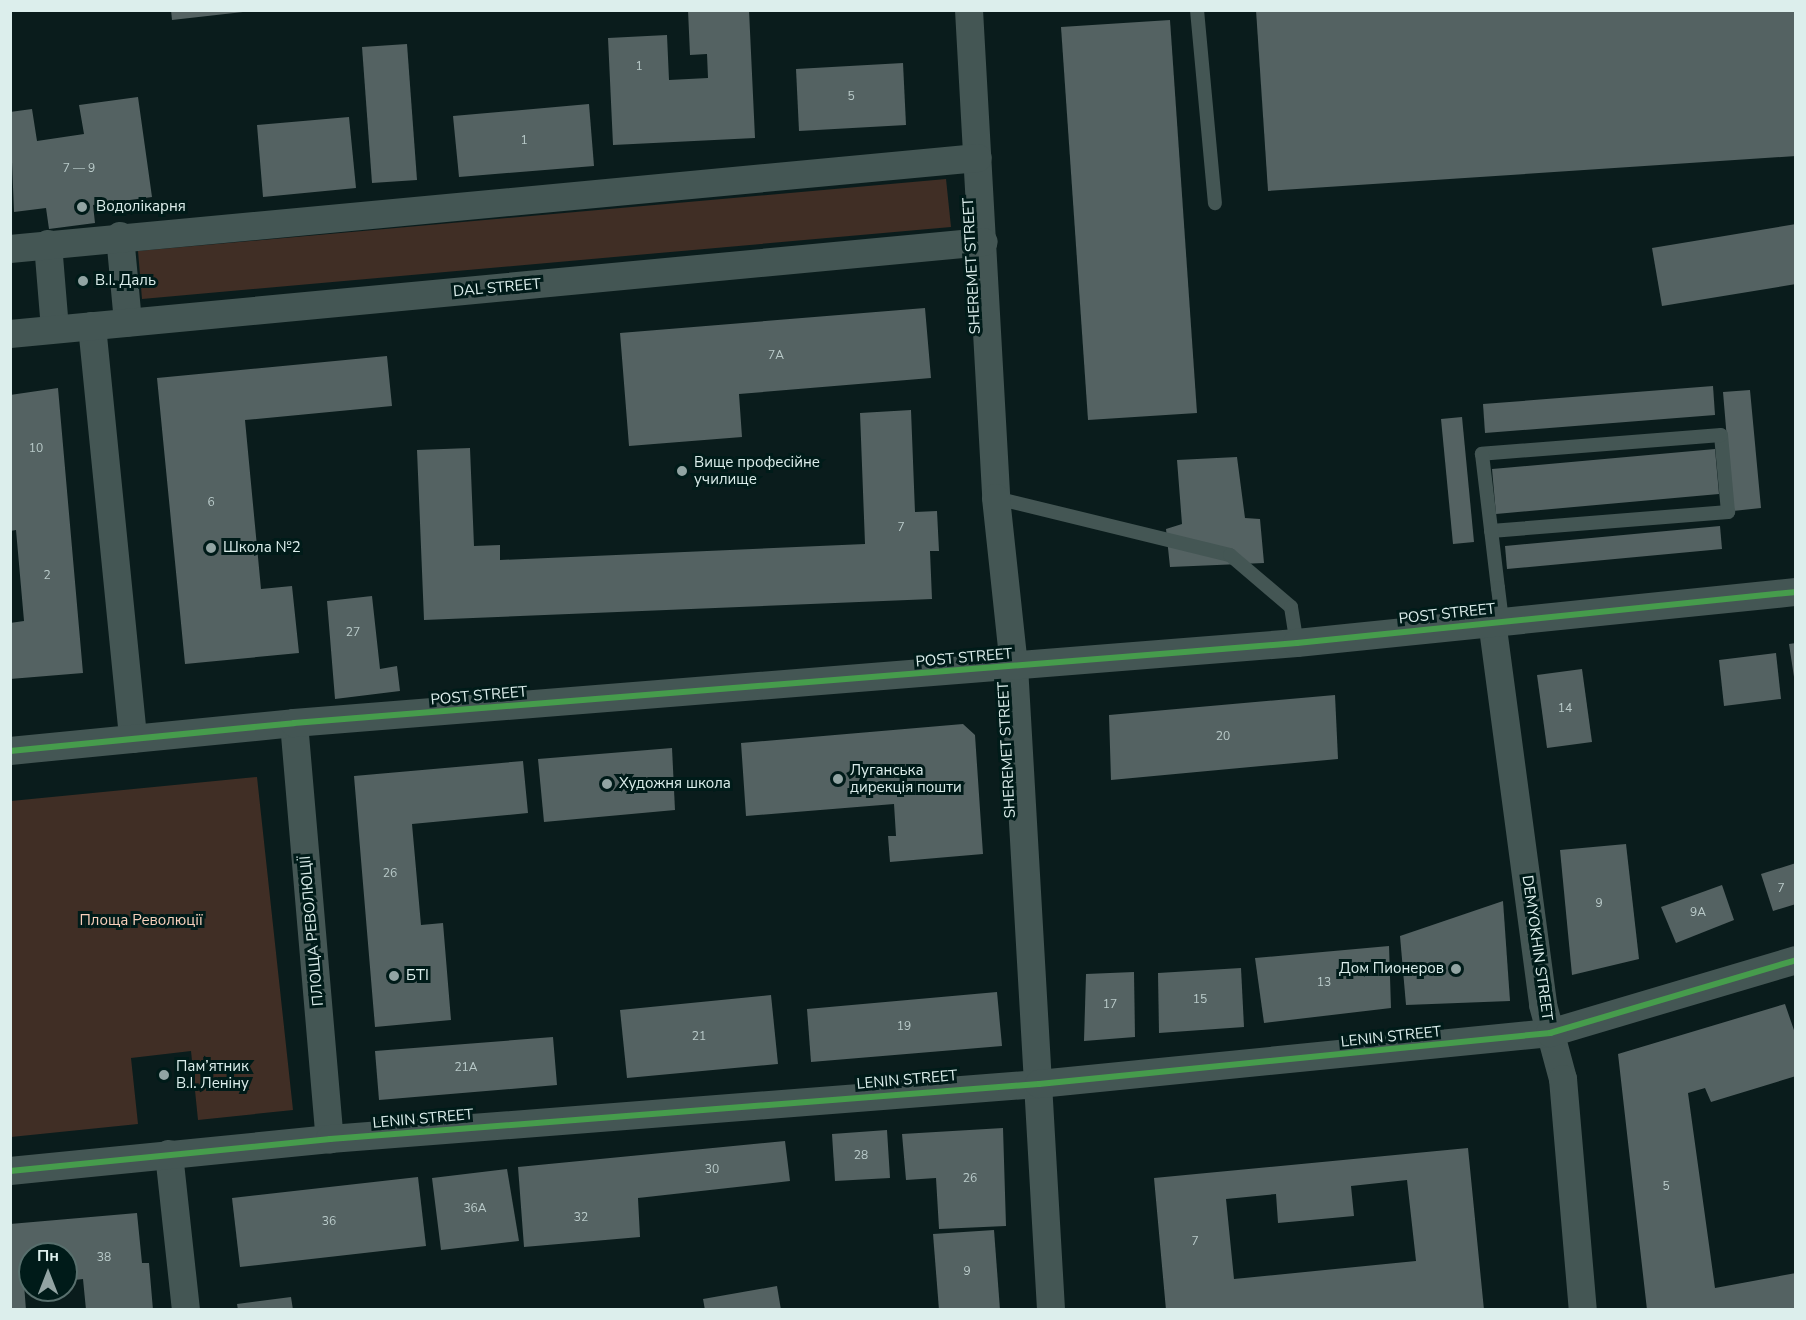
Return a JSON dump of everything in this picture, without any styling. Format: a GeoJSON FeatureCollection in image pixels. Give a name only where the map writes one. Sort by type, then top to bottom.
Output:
{"type":"FeatureCollection","features":[{"type":"Feature","properties":{"kind":"street","name":"SHEREMET STREET"},"geometry":{"type":"LineString","coordinates":[[969,10],[984,242],[996,498],[1014,666],[1051,1310]]}},
{"type":"Feature","properties":{"kind":"street"},"geometry":{"type":"LineString","coordinates":[[10,249],[120,236],[978,158]]}},
{"type":"Feature","properties":{"kind":"street"},"geometry":{"type":"LineString","coordinates":[[120,236],[128,323]]}},
{"type":"Feature","properties":{"kind":"street","name":"DAL STREET"},"geometry":{"type":"LineString","coordinates":[[10,334],[984,242]]}},
{"type":"Feature","properties":{"kind":"street"},"geometry":{"type":"LineString","coordinates":[[48,244],[55,329]]}},
{"type":"Feature","properties":{"kind":"street"},"geometry":{"type":"LineString","coordinates":[[92,326],[133,739]]}},
{"type":"Feature","properties":{"kind":"street","name":"POST STREET"},"geometry":{"type":"LineString","coordinates":[[10,751],[294,723],[1297,643],[1796,592]]}},
{"type":"Feature","properties":{"kind":"street","name":"DEMYOKHIN STREET"},"geometry":{"type":"LineString","coordinates":[[1497,621],[1550,1033],[1563,1079],[1583,1310]]}},
{"type":"Feature","properties":{"kind":"street","name":"ПЛОЩА РЕВОЛЮЦІЇ"},"geometry":{"type":"LineString","coordinates":[[294,723],[330,1139]]}},
{"type":"Feature","properties":{"kind":"street","name":"LENIN STREET"},"geometry":{"type":"LineString","coordinates":[[10,1171],[330,1139],[1039,1084],[1550,1033],[1796,960]]}},
{"type":"Feature","properties":{"kind":"street"},"geometry":{"type":"LineString","coordinates":[[169,1154],[186,1310]]}},
{"type":"Feature","properties":{"kind":"lane"},"geometry":{"type":"LineString","coordinates":[[1197,10],[1215,203]]}},
{"type":"Feature","properties":{"kind":"lane"},"geometry":{"type":"LineString","coordinates":[[1491,531],[1728,512],[1721,435],[1482,454],[1491,531],[1497,621]]}},
{"type":"Feature","properties":{"kind":"lane"},"geometry":{"type":"LineString","coordinates":[[996,498],[1230,555],[1291,607],[1297,643]]}},
{"type":"Feature","properties":{"kind":"green space"},"geometry":{"type":"Polygon","coordinates":[[[946,179],[951,227],[142,299],[138,251],[946,179]]]}},
{"type":"Feature","properties":{"kind":"green space","name":"Площа Революції"},"geometry":{"type":"Polygon","coordinates":[[[257,777],[293,1110],[198,1120],[191,1051],[131,1058],[138,1124],[11,1137],[11,801],[257,777]]]}},
{"type":"Feature","properties":{"kind":"building"},"geometry":{"type":"Polygon","coordinates":[[[171,10],[243,10],[243,12],[172,20],[171,10]]]}},
{"type":"Feature","properties":{"kind":"building"},"geometry":{"type":"Polygon","coordinates":[[[688,10],[749,10],[755,138],[613,145],[608,38],[667,35],[669,80],[708,78],[707,54],[690,55],[688,10]]]}},
{"type":"Feature","properties":{"kind":"building"},"geometry":{"type":"Polygon","coordinates":[[[1256,10],[1796,10],[1796,156],[1268,191],[1256,10]]]}},
{"type":"Feature","properties":{"kind":"building"},"geometry":{"type":"Polygon","coordinates":[[[1170,20],[1197,413],[1088,420],[1061,27],[1170,20]]]}},
{"type":"Feature","properties":{"kind":"building"},"geometry":{"type":"Polygon","coordinates":[[[407,44],[417,180],[372,183],[362,47],[407,44]]]}},
{"type":"Feature","properties":{"kind":"building"},"geometry":{"type":"Polygon","coordinates":[[[903,63],[906,125],[799,131],[796,69],[903,63]]]}},
{"type":"Feature","properties":{"kind":"building"},"geometry":{"type":"Polygon","coordinates":[[[138,97],[152,197],[93,205],[95,223],[49,229],[46,208],[14,212],[10,112],[32,109],[37,141],[84,134],[79,105],[138,97]]]}},
{"type":"Feature","properties":{"kind":"building"},"geometry":{"type":"Polygon","coordinates":[[[589,104],[594,166],[459,177],[453,116],[589,104]]]}},
{"type":"Feature","properties":{"kind":"building"},"geometry":{"type":"Polygon","coordinates":[[[349,117],[356,188],[263,197],[257,125],[349,117]]]}},
{"type":"Feature","properties":{"kind":"building"},"geometry":{"type":"Polygon","coordinates":[[[1796,224],[1796,284],[1662,306],[1652,248],[1796,224]]]}},
{"type":"Feature","properties":{"kind":"building"},"geometry":{"type":"Polygon","coordinates":[[[925,308],[931,378],[739,394],[742,437],[629,446],[620,333],[925,308]]]}},
{"type":"Feature","properties":{"kind":"building"},"geometry":{"type":"Polygon","coordinates":[[[387,356],[392,406],[245,420],[261,589],[292,586],[299,653],[185,664],[157,378],[387,356]]]}},
{"type":"Feature","properties":{"kind":"building"},"geometry":{"type":"Polygon","coordinates":[[[1713,386],[1715,415],[1485,433],[1483,404],[1713,386]]]}},
{"type":"Feature","properties":{"kind":"building"},"geometry":{"type":"Polygon","coordinates":[[[58,388],[83,673],[10,679],[10,623],[24,621],[16,530],[10,531],[10,395],[58,388]]]}},
{"type":"Feature","properties":{"kind":"building"},"geometry":{"type":"Polygon","coordinates":[[[1750,390],[1761,508],[1733,511],[1723,392],[1750,390]]]}},
{"type":"Feature","properties":{"kind":"building"},"geometry":{"type":"Polygon","coordinates":[[[911,410],[915,512],[937,511],[939,551],[930,551],[932,599],[424,620],[417,450],[470,448],[474,546],[500,545],[500,560],[865,544],[860,413],[911,410]]]}},
{"type":"Feature","properties":{"kind":"building"},"geometry":{"type":"Polygon","coordinates":[[[1462,417],[1474,542],[1453,544],[1441,419],[1462,417]]]}},
{"type":"Feature","properties":{"kind":"building"},"geometry":{"type":"Polygon","coordinates":[[[1715,449],[1719,494],[1496,514],[1492,469],[1715,449]]]}},
{"type":"Feature","properties":{"kind":"building"},"geometry":{"type":"Polygon","coordinates":[[[1237,457],[1245,518],[1260,519],[1264,563],[1170,567],[1166,529],[1182,524],[1177,460],[1237,457]]]}},
{"type":"Feature","properties":{"kind":"building"},"geometry":{"type":"Polygon","coordinates":[[[1720,526],[1722,549],[1507,569],[1505,546],[1720,526]]]}},
{"type":"Feature","properties":{"kind":"building"},"geometry":{"type":"Polygon","coordinates":[[[372,596],[380,669],[397,666],[400,691],[335,699],[327,601],[372,596]]]}},
{"type":"Feature","properties":{"kind":"building"},"geometry":{"type":"Polygon","coordinates":[[[1796,643],[1796,677],[1794,677],[1789,644],[1796,643]]]}},
{"type":"Feature","properties":{"kind":"building"},"geometry":{"type":"Polygon","coordinates":[[[1776,653],[1781,699],[1724,706],[1719,660],[1776,653]]]}},
{"type":"Feature","properties":{"kind":"building"},"geometry":{"type":"Polygon","coordinates":[[[1582,669],[1592,742],[1547,748],[1537,675],[1582,669]]]}},
{"type":"Feature","properties":{"kind":"building"},"geometry":{"type":"Polygon","coordinates":[[[1335,695],[1338,759],[1111,780],[1109,715],[1335,695]]]}},
{"type":"Feature","properties":{"kind":"building"},"geometry":{"type":"Polygon","coordinates":[[[963,724],[975,735],[983,854],[890,862],[888,836],[896,836],[894,804],[746,816],[741,743],[963,724]]]}},
{"type":"Feature","properties":{"kind":"building","name":"Художня школа"},"geometry":{"type":"Polygon","coordinates":[[[672,748],[675,810],[544,822],[538,759],[672,748]]]}},
{"type":"Feature","properties":{"kind":"building"},"geometry":{"type":"Polygon","coordinates":[[[523,761],[528,813],[412,824],[421,925],[443,923],[451,1020],[375,1027],[354,776],[523,761]]]}},
{"type":"Feature","properties":{"kind":"building"},"geometry":{"type":"Polygon","coordinates":[[[1626,844],[1639,959],[1572,975],[1560,850],[1626,844]]]}},
{"type":"Feature","properties":{"kind":"building"},"geometry":{"type":"Polygon","coordinates":[[[1796,863],[1796,904],[1773,911],[1761,874],[1796,863]]]}},
{"type":"Feature","properties":{"kind":"building"},"geometry":{"type":"Polygon","coordinates":[[[1722,885],[1734,920],[1676,943],[1661,907],[1722,885]]]}},
{"type":"Feature","properties":{"kind":"building","name":"Дом Пионеров"},"geometry":{"type":"Polygon","coordinates":[[[1503,901],[1510,1001],[1406,1005],[1400,936],[1503,901]]]}},
{"type":"Feature","properties":{"kind":"building"},"geometry":{"type":"Polygon","coordinates":[[[1389,946],[1391,1008],[1264,1023],[1255,958],[1389,946]]]}},
{"type":"Feature","properties":{"kind":"building"},"geometry":{"type":"Polygon","coordinates":[[[1241,968],[1244,1027],[1159,1033],[1158,973],[1241,968]]]}},
{"type":"Feature","properties":{"kind":"building"},"geometry":{"type":"Polygon","coordinates":[[[1134,972],[1135,1037],[1084,1041],[1086,974],[1134,972]]]}},
{"type":"Feature","properties":{"kind":"building"},"geometry":{"type":"Polygon","coordinates":[[[997,992],[1002,1046],[811,1062],[807,1009],[997,992]]]}},
{"type":"Feature","properties":{"kind":"building"},"geometry":{"type":"Polygon","coordinates":[[[771,995],[778,1064],[627,1078],[620,1010],[771,995]]]}},
{"type":"Feature","properties":{"kind":"building"},"geometry":{"type":"Polygon","coordinates":[[[1785,1004],[1796,1036],[1796,1076],[1711,1102],[1705,1088],[1688,1093],[1715,1288],[1796,1273],[1796,1310],[1647,1310],[1618,1054],[1785,1004]]]}},
{"type":"Feature","properties":{"kind":"building"},"geometry":{"type":"Polygon","coordinates":[[[553,1037],[557,1085],[379,1100],[375,1051],[553,1037]]]}},
{"type":"Feature","properties":{"kind":"building"},"geometry":{"type":"Polygon","coordinates":[[[1003,1128],[1006,1226],[939,1229],[936,1178],[906,1180],[902,1134],[1003,1128]]]}},
{"type":"Feature","properties":{"kind":"building"},"geometry":{"type":"Polygon","coordinates":[[[887,1130],[890,1178],[835,1181],[832,1134],[887,1130]]]}},
{"type":"Feature","properties":{"kind":"building"},"geometry":{"type":"Polygon","coordinates":[[[785,1141],[790,1181],[638,1198],[640,1237],[524,1247],[518,1167],[785,1141]]]}},
{"type":"Feature","properties":{"kind":"building"},"geometry":{"type":"Polygon","coordinates":[[[1468,1148],[1484,1310],[1166,1310],[1154,1178],[1468,1148]],[[1407,1180],[1351,1186],[1354,1216],[1278,1223],[1276,1194],[1226,1199],[1234,1279],[1416,1261],[1407,1180]]]}},
{"type":"Feature","properties":{"kind":"building"},"geometry":{"type":"Polygon","coordinates":[[[507,1169],[519,1241],[441,1250],[432,1178],[507,1169]]]}},
{"type":"Feature","properties":{"kind":"building"},"geometry":{"type":"Polygon","coordinates":[[[418,1177],[426,1246],[240,1267],[232,1198],[418,1177]]]}},
{"type":"Feature","properties":{"kind":"building"},"geometry":{"type":"Polygon","coordinates":[[[137,1213],[142,1263],[149,1263],[153,1310],[86,1310],[83,1279],[78,1280],[78,1242],[18,1242],[18,1302],[25,1302],[26,1310],[10,1310],[10,1224],[137,1213]]]}},
{"type":"Feature","properties":{"kind":"building"},"geometry":{"type":"Polygon","coordinates":[[[994,1230],[1000,1310],[939,1310],[933,1234],[994,1230]]]}},
{"type":"Feature","properties":{"kind":"building"},"geometry":{"type":"Polygon","coordinates":[[[777,1286],[781,1310],[705,1310],[703,1299],[777,1286]]]}},
{"type":"Feature","properties":{"kind":"building"},"geometry":{"type":"Polygon","coordinates":[[[291,1297],[293,1310],[238,1310],[237,1304],[291,1297]]]}},
{"type":"Feature","properties":{"kind":"cycle path"},"geometry":{"type":"LineString","coordinates":[[10,751],[294,723],[1297,643],[1796,592]]}},
{"type":"Feature","properties":{"kind":"cycle path"},"geometry":{"type":"LineString","coordinates":[[10,1171],[330,1139],[1039,1084],[1550,1033],[1796,960]]}},
{"type":"Feature","properties":{"kind":"place","name":"Водолікарня"},"geometry":{"type":"Point","coordinates":[82,207]}},
{"type":"Feature","properties":{"kind":"place","name":"В.І. Даль"},"geometry":{"type":"Point","coordinates":[83,281]}},
{"type":"Feature","properties":{"kind":"place","name":"Вище професійне училище"},"geometry":{"type":"Point","coordinates":[682,471]}},
{"type":"Feature","properties":{"kind":"place","name":"Школа №2"},"geometry":{"type":"Point","coordinates":[211,548]}},
{"type":"Feature","properties":{"kind":"place","name":"Луганська дирекція пошти"},"geometry":{"type":"Point","coordinates":[838,779]}},
{"type":"Feature","properties":{"kind":"place","name":"Художня школа"},"geometry":{"type":"Point","coordinates":[607,784]}},
{"type":"Feature","properties":{"kind":"place","name":"Дом Пионеров"},"geometry":{"type":"Point","coordinates":[1456,969]}},
{"type":"Feature","properties":{"kind":"place","name":"БТІ"},"geometry":{"type":"Point","coordinates":[394,976]}},
{"type":"Feature","properties":{"kind":"place","name":"Пам’ятник В.І. Леніну"},"geometry":{"type":"Point","coordinates":[164,1075]}}]}
